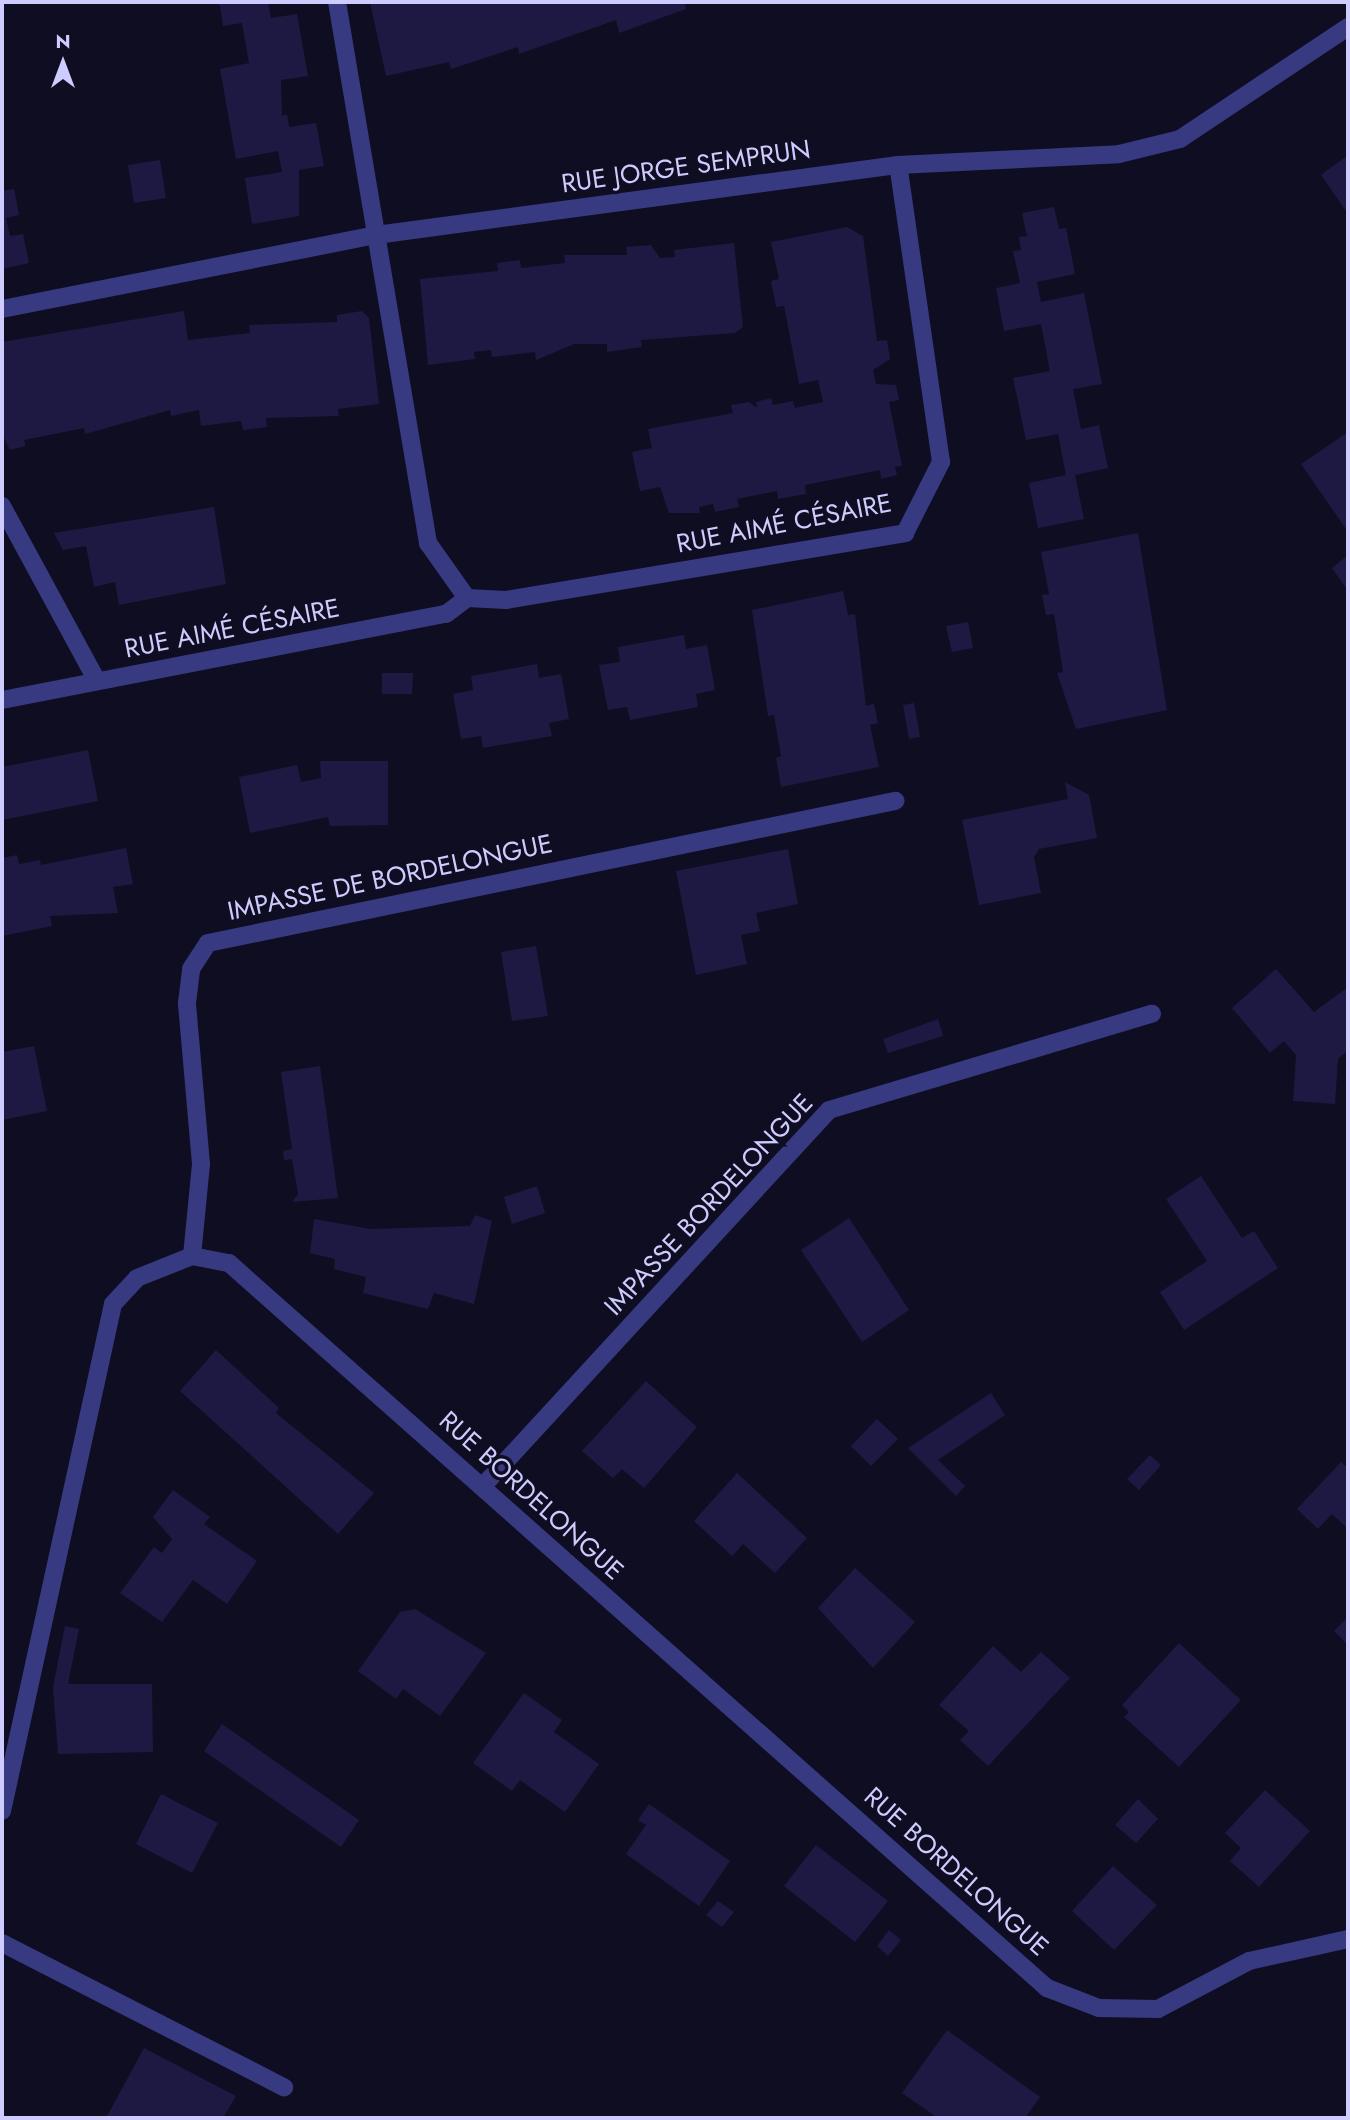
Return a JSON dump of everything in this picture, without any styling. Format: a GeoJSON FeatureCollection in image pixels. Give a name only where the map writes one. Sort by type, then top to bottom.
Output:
{"type":"FeatureCollection","features":[{"type":"Feature","properties":{"kind":"street"},"geometry":{"type":"LineString","coordinates":[[337,2],[428,543],[467,598]]}},
{"type":"Feature","properties":{"kind":"street","name":"RUE JORGE SEMPRUN"},"geometry":{"type":"LineString","coordinates":[[2,309],[376,235],[898,165],[1043,161],[1180,139],[1348,27]]}},
{"type":"Feature","properties":{"kind":"street","name":"RUE AIMÉ CÉSAIRE"},"geometry":{"type":"LineString","coordinates":[[2,700],[446,614],[467,598],[506,600],[905,533],[941,462],[898,165]]}},
{"type":"Feature","properties":{"kind":"street"},"geometry":{"type":"LineString","coordinates":[[2,506],[97,681]]}},
{"type":"Feature","properties":{"kind":"street","name":"IMPASSE DE BORDELONGUE"},"geometry":{"type":"LineString","coordinates":[[192,1256],[201,1164],[187,1003],[191,969],[208,943],[895,801]]}},
{"type":"Feature","properties":{"kind":"street","name":"IMPASSE BORDELONGUE"},"geometry":{"type":"LineString","coordinates":[[482,1487],[829,1110],[1152,1014]]}},
{"type":"Feature","properties":{"kind":"street"},"geometry":{"type":"LineString","coordinates":[[2,1811],[114,1304],[137,1278],[192,1256]]}},
{"type":"Feature","properties":{"kind":"street","name":"RUE BORDELONGUE"},"geometry":{"type":"LineString","coordinates":[[192,1256],[229,1263],[1047,1988],[1099,2008],[1158,2009],[1249,1961],[1348,1939]]}},
{"type":"Feature","properties":{"kind":"street"},"geometry":{"type":"LineString","coordinates":[[2,1942],[284,2087]]}},
{"type":"Feature","properties":{"kind":"building"},"geometry":{"type":"Polygon","coordinates":[[[209,2],[268,2],[271,18],[297,14],[308,76],[281,80],[282,116],[287,114],[289,127],[316,123],[324,166],[299,170],[299,216],[252,224],[245,178],[282,172],[278,151],[236,159],[220,69],[249,63],[242,23],[223,26],[220,5],[209,2]]]}},
{"type":"Feature","properties":{"kind":"building"},"geometry":{"type":"Polygon","coordinates":[[[370,2],[685,2],[686,9],[619,33],[616,20],[519,54],[518,47],[451,69],[449,62],[386,76],[370,2]]]}},
{"type":"Feature","properties":{"kind":"building"},"geometry":{"type":"Polygon","coordinates":[[[1348,155],[1348,214],[1321,175],[1348,155]]]}},
{"type":"Feature","properties":{"kind":"building"},"geometry":{"type":"Polygon","coordinates":[[[160,160],[166,198],[134,203],[128,165],[160,160]]]}},
{"type":"Feature","properties":{"kind":"building"},"geometry":{"type":"Polygon","coordinates":[[[14,189],[19,215],[6,218],[10,236],[23,234],[29,263],[2,269],[2,191],[14,189]]]}},
{"type":"Feature","properties":{"kind":"building"},"geometry":{"type":"Polygon","coordinates":[[[1054,207],[1059,229],[1066,228],[1075,274],[1037,282],[1041,302],[1084,293],[1102,384],[1073,389],[1081,429],[1099,425],[1108,468],[1075,475],[1084,519],[1038,528],[1029,483],[1066,475],[1058,434],[1026,440],[1013,378],[1050,371],[1041,324],[1004,331],[996,288],[1020,283],[1013,251],[1021,250],[1019,237],[1027,236],[1022,213],[1054,207]]]}},
{"type":"Feature","properties":{"kind":"building"},"geometry":{"type":"Polygon","coordinates":[[[847,227],[863,236],[877,341],[887,340],[890,359],[873,370],[876,384],[896,385],[899,400],[889,402],[902,466],[895,467],[897,475],[881,479],[880,470],[805,485],[806,494],[778,499],[777,491],[737,499],[739,507],[715,512],[713,504],[699,507],[700,513],[669,513],[660,487],[640,491],[632,452],[652,448],[648,429],[733,413],[731,405],[749,402],[757,408],[756,402],[771,398],[773,405],[793,401],[795,408],[823,402],[818,380],[799,384],[784,306],[776,307],[771,281],[779,279],[771,242],[847,227]]]}},
{"type":"Feature","properties":{"kind":"building"},"geometry":{"type":"Polygon","coordinates":[[[734,243],[743,327],[735,333],[641,340],[642,347],[607,352],[607,344],[574,344],[536,360],[535,352],[492,357],[491,350],[474,352],[475,359],[428,365],[420,279],[498,271],[497,263],[520,260],[521,268],[565,263],[564,255],[627,255],[626,247],[651,245],[660,258],[675,257],[674,250],[734,243]]]}},
{"type":"Feature","properties":{"kind":"building"},"geometry":{"type":"Polygon","coordinates":[[[184,311],[188,340],[250,333],[249,325],[337,322],[337,315],[362,311],[369,318],[379,404],[338,409],[339,416],[266,418],[267,427],[243,430],[241,421],[201,426],[199,410],[171,416],[170,410],[85,434],[84,428],[24,440],[26,446],[10,450],[2,434],[2,342],[184,311]]]}},
{"type":"Feature","properties":{"kind":"building"},"geometry":{"type":"Polygon","coordinates":[[[1348,432],[1348,532],[1301,464],[1348,432]]]}},
{"type":"Feature","properties":{"kind":"building"},"geometry":{"type":"Polygon","coordinates":[[[214,507],[226,584],[119,605],[115,582],[94,587],[86,546],[63,550],[54,533],[214,507]]]}},
{"type":"Feature","properties":{"kind":"building"},"geometry":{"type":"Polygon","coordinates":[[[1138,533],[1167,710],[1076,729],[1057,673],[1063,672],[1054,614],[1046,615],[1042,595],[1049,594],[1041,552],[1138,533]]]}},
{"type":"Feature","properties":{"kind":"building"},"geometry":{"type":"Polygon","coordinates":[[[1348,555],[1348,591],[1332,568],[1348,555]]]}},
{"type":"Feature","properties":{"kind":"building"},"geometry":{"type":"Polygon","coordinates":[[[843,591],[848,615],[855,614],[866,706],[874,704],[878,723],[870,725],[879,767],[781,787],[776,758],[781,756],[774,715],[768,716],[752,610],[843,591]]]}},
{"type":"Feature","properties":{"kind":"building"},"geometry":{"type":"Polygon","coordinates":[[[968,622],[973,648],[952,652],[946,626],[968,622]]]}},
{"type":"Feature","properties":{"kind":"building"},"geometry":{"type":"Polygon","coordinates":[[[684,635],[686,649],[707,645],[715,690],[696,694],[698,707],[630,720],[627,707],[608,710],[599,665],[620,662],[618,647],[684,635]]]}},
{"type":"Feature","properties":{"kind":"building"},"geometry":{"type":"Polygon","coordinates":[[[537,664],[539,678],[561,674],[569,719],[549,723],[552,736],[483,748],[481,736],[461,739],[453,694],[473,690],[471,676],[537,664]]]}},
{"type":"Feature","properties":{"kind":"building"},"geometry":{"type":"Polygon","coordinates":[[[382,673],[413,673],[412,694],[382,694],[382,673]]]}},
{"type":"Feature","properties":{"kind":"building"},"geometry":{"type":"Polygon","coordinates":[[[914,703],[920,737],[909,739],[903,705],[914,703]]]}},
{"type":"Feature","properties":{"kind":"building"},"geometry":{"type":"Polygon","coordinates":[[[88,750],[98,801],[2,820],[2,767],[88,750]]]}},
{"type":"Feature","properties":{"kind":"building"},"geometry":{"type":"Polygon","coordinates":[[[320,761],[388,761],[388,825],[330,826],[328,817],[250,833],[239,777],[297,765],[301,782],[321,778],[320,761]]]}},
{"type":"Feature","properties":{"kind":"building"},"geometry":{"type":"Polygon","coordinates":[[[1065,782],[1089,795],[1097,838],[1039,849],[1034,857],[1041,893],[979,905],[962,820],[1068,799],[1065,782]]]}},
{"type":"Feature","properties":{"kind":"building"},"geometry":{"type":"Polygon","coordinates":[[[126,848],[133,884],[113,887],[118,913],[50,916],[52,926],[2,936],[2,858],[17,855],[19,864],[40,860],[41,865],[126,848]]]}},
{"type":"Feature","properties":{"kind":"building"},"geometry":{"type":"Polygon","coordinates":[[[788,849],[798,904],[756,913],[760,931],[741,935],[747,964],[696,975],[676,871],[788,849]]]}},
{"type":"Feature","properties":{"kind":"building"},"geometry":{"type":"Polygon","coordinates":[[[536,946],[548,1016],[512,1021],[501,952],[536,946]]]}},
{"type":"Feature","properties":{"kind":"building"},"geometry":{"type":"Polygon","coordinates":[[[1276,969],[1314,1012],[1348,987],[1348,1050],[1338,1059],[1335,1104],[1293,1101],[1296,1055],[1284,1041],[1270,1053],[1232,1008],[1276,969]]]}},
{"type":"Feature","properties":{"kind":"building"},"geometry":{"type":"Polygon","coordinates":[[[938,1019],[943,1036],[888,1053],[883,1039],[938,1019]]]}},
{"type":"Feature","properties":{"kind":"building"},"geometry":{"type":"Polygon","coordinates":[[[34,1046],[47,1111],[2,1120],[2,1052],[34,1046]]]}},
{"type":"Feature","properties":{"kind":"building"},"geometry":{"type":"Polygon","coordinates":[[[320,1066],[338,1198],[292,1202],[298,1194],[292,1159],[284,1160],[283,1151],[292,1149],[281,1072],[320,1066]]]}},
{"type":"Feature","properties":{"kind":"building"},"geometry":{"type":"Polygon","coordinates":[[[1201,1176],[1242,1238],[1254,1231],[1278,1268],[1184,1330],[1160,1292],[1207,1261],[1166,1199],[1201,1176]]]}},
{"type":"Feature","properties":{"kind":"building"},"geometry":{"type":"Polygon","coordinates":[[[537,1186],[545,1213],[512,1224],[504,1197],[537,1186]]]}},
{"type":"Feature","properties":{"kind":"building"},"geometry":{"type":"Polygon","coordinates":[[[475,1215],[492,1221],[474,1304],[434,1293],[428,1309],[363,1293],[366,1277],[334,1269],[335,1259],[310,1253],[314,1219],[371,1229],[470,1226],[475,1215]]]}},
{"type":"Feature","properties":{"kind":"building"},"geometry":{"type":"Polygon","coordinates":[[[849,1218],[909,1310],[862,1342],[801,1250],[849,1218]]]}},
{"type":"Feature","properties":{"kind":"building"},"geometry":{"type":"Polygon","coordinates":[[[216,1350],[279,1408],[276,1413],[374,1493],[338,1534],[180,1391],[216,1350]]]}},
{"type":"Feature","properties":{"kind":"building"},"geometry":{"type":"Polygon","coordinates":[[[646,1381],[697,1427],[644,1488],[622,1469],[613,1478],[582,1451],[646,1381]]]}},
{"type":"Feature","properties":{"kind":"building"},"geometry":{"type":"Polygon","coordinates":[[[991,1393],[1005,1415],[938,1460],[965,1486],[956,1496],[908,1448],[991,1393]]]}},
{"type":"Feature","properties":{"kind":"building"},"geometry":{"type":"Polygon","coordinates":[[[877,1419],[898,1439],[871,1466],[851,1446],[877,1419]]]}},
{"type":"Feature","properties":{"kind":"building"},"geometry":{"type":"Polygon","coordinates":[[[1150,1455],[1161,1465],[1139,1490],[1127,1479],[1150,1455]]]}},
{"type":"Feature","properties":{"kind":"building"},"geometry":{"type":"Polygon","coordinates":[[[1341,1462],[1348,1468],[1348,1529],[1332,1514],[1318,1529],[1297,1509],[1341,1462]]]}},
{"type":"Feature","properties":{"kind":"building"},"geometry":{"type":"Polygon","coordinates":[[[737,1473],[807,1538],[775,1573],[743,1544],[732,1556],[694,1521],[737,1473]]]}},
{"type":"Feature","properties":{"kind":"building"},"geometry":{"type":"Polygon","coordinates":[[[173,1490],[210,1517],[204,1524],[257,1561],[227,1604],[193,1580],[162,1622],[120,1593],[154,1547],[162,1553],[172,1539],[153,1517],[173,1490]]]}},
{"type":"Feature","properties":{"kind":"building"},"geometry":{"type":"Polygon","coordinates":[[[855,1568],[915,1622],[873,1668],[818,1608],[855,1568]]]}},
{"type":"Feature","properties":{"kind":"building"},"geometry":{"type":"Polygon","coordinates":[[[415,1609],[486,1653],[440,1716],[403,1689],[396,1699],[358,1671],[400,1612],[415,1609]]]}},
{"type":"Feature","properties":{"kind":"building"},"geometry":{"type":"Polygon","coordinates":[[[1348,1617],[1348,1645],[1334,1631],[1348,1617]]]}},
{"type":"Feature","properties":{"kind":"building"},"geometry":{"type":"Polygon","coordinates":[[[65,1626],[79,1629],[68,1684],[152,1684],[153,1752],[58,1754],[53,1687],[65,1626]]]}},
{"type":"Feature","properties":{"kind":"building"},"geometry":{"type":"Polygon","coordinates":[[[1179,1643],[1241,1700],[1179,1767],[1124,1717],[1129,1712],[1122,1705],[1179,1643]]]}},
{"type":"Feature","properties":{"kind":"building"},"geometry":{"type":"Polygon","coordinates":[[[993,1646],[1021,1672],[1041,1652],[1070,1678],[988,1766],[960,1740],[969,1731],[939,1705],[993,1646]]]}},
{"type":"Feature","properties":{"kind":"building"},"geometry":{"type":"Polygon","coordinates":[[[524,1693],[562,1720],[554,1732],[599,1764],[565,1812],[520,1780],[512,1791],[473,1763],[524,1693]]]}},
{"type":"Feature","properties":{"kind":"building"},"geometry":{"type":"Polygon","coordinates":[[[222,1724],[359,1820],[341,1847],[204,1751],[222,1724]]]}},
{"type":"Feature","properties":{"kind":"building"},"geometry":{"type":"Polygon","coordinates":[[[1265,1790],[1310,1831],[1259,1887],[1230,1861],[1241,1848],[1225,1833],[1265,1790]]]}},
{"type":"Feature","properties":{"kind":"building"},"geometry":{"type":"Polygon","coordinates":[[[161,1794],[218,1823],[192,1873],[136,1844],[161,1794]]]}},
{"type":"Feature","properties":{"kind":"building"},"geometry":{"type":"Polygon","coordinates":[[[1138,1799],[1158,1819],[1136,1843],[1115,1825],[1138,1799]]]}},
{"type":"Feature","properties":{"kind":"building"},"geometry":{"type":"Polygon","coordinates":[[[649,1804],[730,1861],[699,1906],[626,1854],[646,1825],[638,1820],[649,1804]]]}},
{"type":"Feature","properties":{"kind":"building"},"geometry":{"type":"Polygon","coordinates":[[[816,1845],[888,1901],[855,1942],[784,1886],[816,1845]]]}},
{"type":"Feature","properties":{"kind":"building"},"geometry":{"type":"Polygon","coordinates":[[[1113,1866],[1157,1905],[1114,1950],[1072,1911],[1113,1866]]]}},
{"type":"Feature","properties":{"kind":"building"},"geometry":{"type":"Polygon","coordinates":[[[718,1901],[734,1912],[722,1927],[706,1915],[718,1901]]]}},
{"type":"Feature","properties":{"kind":"building"},"geometry":{"type":"Polygon","coordinates":[[[889,1930],[901,1940],[888,1956],[877,1946],[889,1930]]]}},
{"type":"Feature","properties":{"kind":"building"},"geometry":{"type":"Polygon","coordinates":[[[947,2030],[1040,2097],[1025,2118],[938,2118],[902,2093],[947,2030]]]}},
{"type":"Feature","properties":{"kind":"building"},"geometry":{"type":"Polygon","coordinates":[[[144,2048],[236,2096],[223,2118],[106,2118],[144,2048]]]}}]}
